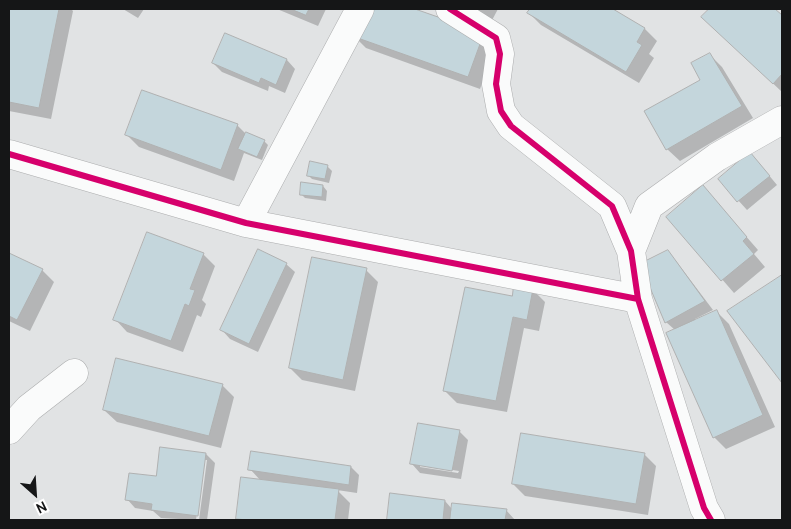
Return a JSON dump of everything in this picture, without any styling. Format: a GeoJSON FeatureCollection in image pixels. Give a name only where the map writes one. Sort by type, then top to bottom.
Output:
{"type":"FeatureCollection","features":[{"type":"Feature","properties":{"kind":"street"},"geometry":{"type":"LineString","coordinates":[[246,222],[360,9]]}},
{"type":"Feature","properties":{"kind":"street"},"geometry":{"type":"LineString","coordinates":[[450,9],[496,38],[500,54],[496,84],[501,111],[511,126],[612,206],[631,251],[638,299],[704,508],[711,520]]}},
{"type":"Feature","properties":{"kind":"street"},"geometry":{"type":"LineString","coordinates":[[631,251],[649,206],[717,157],[782,120]]}},
{"type":"Feature","properties":{"kind":"street"},"geometry":{"type":"LineString","coordinates":[[9,154],[246,222],[638,299]]}},
{"type":"Feature","properties":{"kind":"street"},"geometry":{"type":"LineString","coordinates":[[9,430],[29,408],[74,373]]}},
{"type":"Feature","properties":{"kind":"building"},"geometry":{"type":"Polygon","coordinates":[[[9,9],[59,9],[39,108],[9,102],[9,9]]]}},
{"type":"Feature","properties":{"kind":"building"},"geometry":{"type":"Polygon","coordinates":[[[291,9],[309,9],[306,15],[291,9]]]}},
{"type":"Feature","properties":{"kind":"building"},"geometry":{"type":"Polygon","coordinates":[[[362,9],[415,9],[484,33],[468,77],[352,36],[362,9]]]}},
{"type":"Feature","properties":{"kind":"building"},"geometry":{"type":"Polygon","coordinates":[[[530,9],[613,9],[645,28],[637,42],[642,45],[626,72],[527,13],[530,9]]]}},
{"type":"Feature","properties":{"kind":"building"},"geometry":{"type":"Polygon","coordinates":[[[709,9],[775,9],[782,15],[782,74],[773,84],[701,17],[709,9]]]}},
{"type":"Feature","properties":{"kind":"building"},"geometry":{"type":"Polygon","coordinates":[[[225,33],[287,59],[276,85],[261,78],[259,83],[212,63],[225,33]]]}},
{"type":"Feature","properties":{"kind":"building"},"geometry":{"type":"Polygon","coordinates":[[[710,53],[742,106],[666,150],[644,111],[700,80],[691,63],[710,53]]]}},
{"type":"Feature","properties":{"kind":"building"},"geometry":{"type":"Polygon","coordinates":[[[142,90],[238,124],[221,170],[125,135],[142,90]]]}},
{"type":"Feature","properties":{"kind":"building"},"geometry":{"type":"Polygon","coordinates":[[[246,132],[265,140],[257,157],[238,149],[246,132]]]}},
{"type":"Feature","properties":{"kind":"building"},"geometry":{"type":"Polygon","coordinates":[[[750,152],[770,176],[737,202],[718,179],[750,152]]]}},
{"type":"Feature","properties":{"kind":"building"},"geometry":{"type":"Polygon","coordinates":[[[310,161],[328,165],[325,179],[307,176],[310,161]]]}},
{"type":"Feature","properties":{"kind":"building"},"geometry":{"type":"Polygon","coordinates":[[[301,182],[323,185],[322,197],[300,195],[301,182]]]}},
{"type":"Feature","properties":{"kind":"building"},"geometry":{"type":"Polygon","coordinates":[[[703,185],[747,237],[743,241],[754,254],[721,281],[666,217],[703,185]]]}},
{"type":"Feature","properties":{"kind":"building"},"geometry":{"type":"Polygon","coordinates":[[[147,232],[204,253],[190,289],[195,290],[189,306],[185,304],[171,341],[113,320],[147,232]]]}},
{"type":"Feature","properties":{"kind":"building"},"geometry":{"type":"Polygon","coordinates":[[[258,249],[287,263],[249,344],[220,330],[258,249]]]}},
{"type":"Feature","properties":{"kind":"building"},"geometry":{"type":"Polygon","coordinates":[[[668,250],[705,301],[665,323],[640,264],[668,250]]]}},
{"type":"Feature","properties":{"kind":"building"},"geometry":{"type":"Polygon","coordinates":[[[9,253],[43,269],[17,320],[9,316],[9,253]]]}},
{"type":"Feature","properties":{"kind":"building"},"geometry":{"type":"Polygon","coordinates":[[[312,257],[367,268],[343,380],[289,368],[312,257]]]}},
{"type":"Feature","properties":{"kind":"building"},"geometry":{"type":"Polygon","coordinates":[[[782,275],[782,383],[727,311],[782,275]]]}},
{"type":"Feature","properties":{"kind":"building"},"geometry":{"type":"Polygon","coordinates":[[[514,285],[533,289],[527,320],[513,317],[496,401],[443,391],[465,287],[512,296],[514,285]]]}},
{"type":"Feature","properties":{"kind":"building"},"geometry":{"type":"Polygon","coordinates":[[[717,310],[763,415],[713,438],[666,333],[717,310]]]}},
{"type":"Feature","properties":{"kind":"building"},"geometry":{"type":"Polygon","coordinates":[[[116,358],[223,384],[209,436],[103,410],[116,358]]]}},
{"type":"Feature","properties":{"kind":"building"},"geometry":{"type":"Polygon","coordinates":[[[418,423],[460,430],[452,471],[410,464],[418,423]]]}},
{"type":"Feature","properties":{"kind":"building"},"geometry":{"type":"Polygon","coordinates":[[[521,433],[645,453],[636,504],[512,484],[521,433]]]}},
{"type":"Feature","properties":{"kind":"building"},"geometry":{"type":"Polygon","coordinates":[[[160,447],[206,453],[198,516],[151,510],[152,504],[125,500],[129,473],[156,476],[160,447]]]}},
{"type":"Feature","properties":{"kind":"building"},"geometry":{"type":"Polygon","coordinates":[[[251,451],[351,466],[349,485],[248,470],[251,451]]]}},
{"type":"Feature","properties":{"kind":"building"},"geometry":{"type":"Polygon","coordinates":[[[241,477],[339,489],[335,520],[236,519],[241,477]]]}},
{"type":"Feature","properties":{"kind":"building"},"geometry":{"type":"Polygon","coordinates":[[[390,493],[445,500],[443,520],[387,520],[390,493]]]}},
{"type":"Feature","properties":{"kind":"building"},"geometry":{"type":"Polygon","coordinates":[[[452,503],[507,509],[505,520],[450,520],[452,503]]]}},
{"type":"Feature","properties":{"kind":"cycle path"},"geometry":{"type":"LineString","coordinates":[[450,9],[496,38],[500,54],[496,84],[501,111],[511,126],[612,206],[631,251],[638,299],[704,508],[711,520]]}},
{"type":"Feature","properties":{"kind":"cycle path"},"geometry":{"type":"LineString","coordinates":[[9,154],[246,223],[638,299]]}}]}
